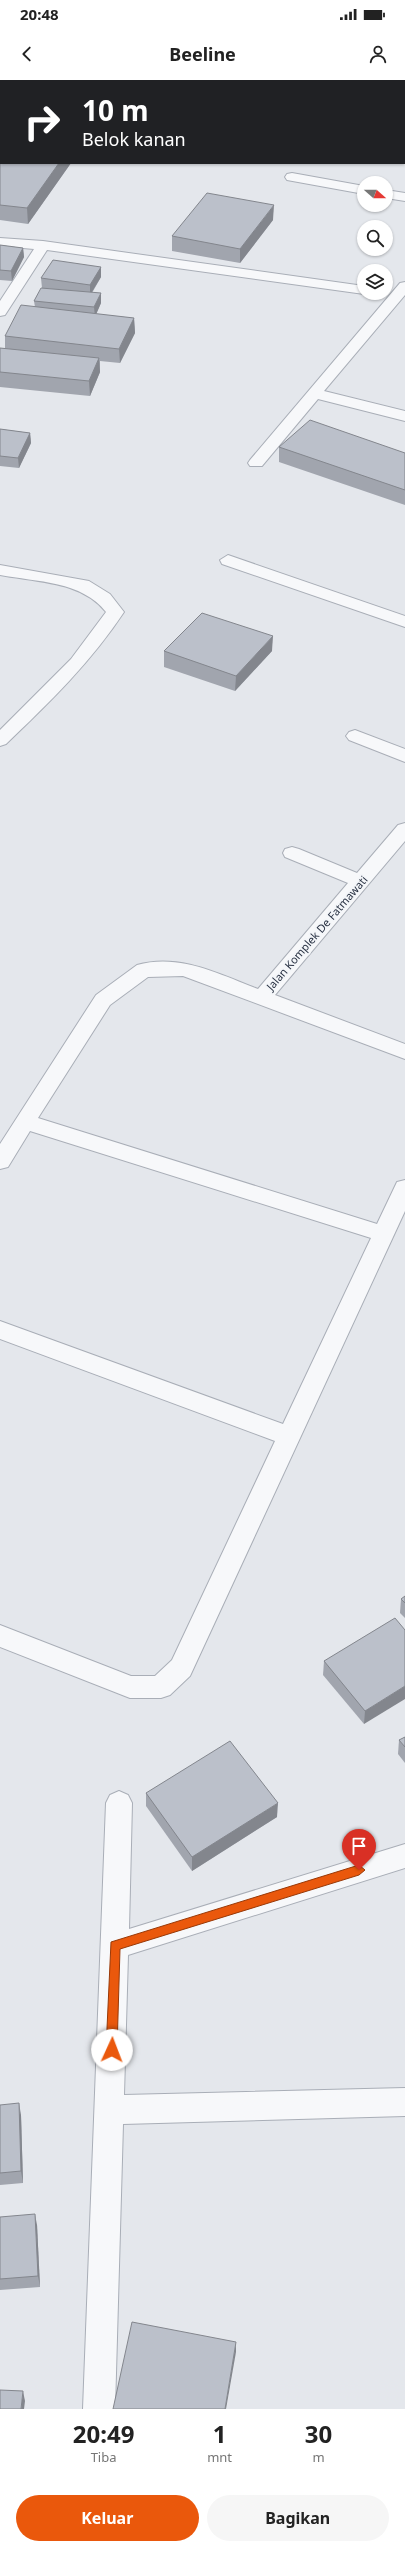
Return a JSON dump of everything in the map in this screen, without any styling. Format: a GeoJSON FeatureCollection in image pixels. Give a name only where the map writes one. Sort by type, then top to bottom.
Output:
{"type":"FeatureCollection","features":[{"type":"Feature","properties":{"kind":"street"},"geometry":{"type":"LineString","coordinates":[[292,177],[357,189]]}},
{"type":"Feature","properties":{"kind":"street"},"geometry":{"type":"LineString","coordinates":[[393,195],[405,197]]}},
{"type":"Feature","properties":{"kind":"street"},"geometry":{"type":"LineString","coordinates":[[0,242],[43,245],[357,289]]}},
{"type":"Feature","properties":{"kind":"street"},"geometry":{"type":"LineString","coordinates":[[0,312],[43,245]]}},
{"type":"Feature","properties":{"kind":"street"},"geometry":{"type":"LineString","coordinates":[[256,463],[316,394],[396,291]]}},
{"type":"Feature","properties":{"kind":"street"},"geometry":{"type":"LineString","coordinates":[[316,394],[405,416]]}},
{"type":"Feature","properties":{"kind":"street"},"geometry":{"type":"LineString","coordinates":[[228,560],[405,622]]}},
{"type":"Feature","properties":{"kind":"street"},"geometry":{"type":"LineString","coordinates":[[0,588],[8,571],[83,585],[104,598],[115,612],[103,633],[37,704],[0,740]]}},
{"type":"Feature","properties":{"kind":"street"},"geometry":{"type":"LineString","coordinates":[[355,736],[405,756]]}},
{"type":"Feature","properties":{"kind":"street","name":"Jalan Komplek De Fatmawati"},"geometry":{"type":"LineString","coordinates":[[0,1161],[103,1000],[144,970],[185,970],[261,998],[362,882],[397,853],[405,828]]}},
{"type":"Feature","properties":{"kind":"street"},"geometry":{"type":"LineString","coordinates":[[292,852],[362,882]]}},
{"type":"Feature","properties":{"kind":"street"},"geometry":{"type":"LineString","coordinates":[[261,998],[405,1052]]}},
{"type":"Feature","properties":{"kind":"street"},"geometry":{"type":"LineString","coordinates":[[25,1122],[384,1234]]}},
{"type":"Feature","properties":{"kind":"street"},"geometry":{"type":"LineString","coordinates":[[0,1636],[130,1687],[161,1687],[181,1668],[405,1188]]}},
{"type":"Feature","properties":{"kind":"street"},"geometry":{"type":"LineString","coordinates":[[0,1330],[289,1436]]}},
{"type":"Feature","properties":{"kind":"street"},"geometry":{"type":"LineString","coordinates":[[100,2409],[119,1803]]}},
{"type":"Feature","properties":{"kind":"street"},"geometry":{"type":"LineString","coordinates":[[115,1946],[405,1856]]}},
{"type":"Feature","properties":{"kind":"street"},"geometry":{"type":"LineString","coordinates":[[110,2110],[405,2102]]}},
{"type":"Feature","properties":{"kind":"building"},"geometry":{"type":"Polygon","coordinates":[[[0,164],[58,164],[27,208],[0,205],[0,164]]]}},
{"type":"Feature","properties":{"kind":"building"},"geometry":{"type":"Polygon","coordinates":[[[207,193],[274,205],[240,249],[172,236],[207,193]]]}},
{"type":"Feature","properties":{"kind":"building"},"geometry":{"type":"Polygon","coordinates":[[[0,245],[23,248],[11,271],[0,270],[0,245]]]}},
{"type":"Feature","properties":{"kind":"building"},"geometry":{"type":"Polygon","coordinates":[[[53,260],[101,267],[90,285],[41,278],[53,260]]]}},
{"type":"Feature","properties":{"kind":"building"},"geometry":{"type":"Polygon","coordinates":[[[41,288],[101,293],[94,307],[34,301],[41,288]]]}},
{"type":"Feature","properties":{"kind":"building"},"geometry":{"type":"Polygon","coordinates":[[[21,305],[134,318],[119,349],[5,336],[21,305]]]}},
{"type":"Feature","properties":{"kind":"building"},"geometry":{"type":"Polygon","coordinates":[[[0,348],[99,358],[89,381],[0,372],[0,348]]]}},
{"type":"Feature","properties":{"kind":"building"},"geometry":{"type":"Polygon","coordinates":[[[310,420],[405,453],[405,490],[279,447],[310,420]]]}},
{"type":"Feature","properties":{"kind":"building"},"geometry":{"type":"Polygon","coordinates":[[[0,429],[30,433],[18,458],[0,456],[0,429]]]}},
{"type":"Feature","properties":{"kind":"building"},"geometry":{"type":"Polygon","coordinates":[[[202,613],[273,636],[236,676],[164,651],[202,613]]]}},
{"type":"Feature","properties":{"kind":"building"},"geometry":{"type":"Polygon","coordinates":[[[405,1596],[405,1603],[401,1599],[405,1596]]]}},
{"type":"Feature","properties":{"kind":"building"},"geometry":{"type":"Polygon","coordinates":[[[395,1618],[405,1630],[405,1686],[365,1711],[324,1661],[395,1618]]]}},
{"type":"Feature","properties":{"kind":"building"},"geometry":{"type":"Polygon","coordinates":[[[405,1737],[405,1747],[399,1740],[405,1737]]]}},
{"type":"Feature","properties":{"kind":"building"},"geometry":{"type":"Polygon","coordinates":[[[230,1741],[278,1803],[192,1857],[146,1793],[230,1741]]]}},
{"type":"Feature","properties":{"kind":"building"},"geometry":{"type":"Polygon","coordinates":[[[19,2103],[21,2171],[0,2173],[0,2105],[19,2103]]]}},
{"type":"Feature","properties":{"kind":"building"},"geometry":{"type":"Polygon","coordinates":[[[35,2214],[38,2276],[0,2279],[0,2217],[35,2214]]]}},
{"type":"Feature","properties":{"kind":"building"},"geometry":{"type":"Polygon","coordinates":[[[132,2322],[236,2342],[225,2409],[113,2409],[132,2322]]]}},
{"type":"Feature","properties":{"kind":"building"},"geometry":{"type":"Polygon","coordinates":[[[0,2390],[23,2391],[21,2409],[0,2409],[0,2390]]]}},
{"type":"Feature","properties":{"kind":"route"},"geometry":{"type":"LineString","coordinates":[[112,2050],[115,1946],[359,1870]]}}]}
